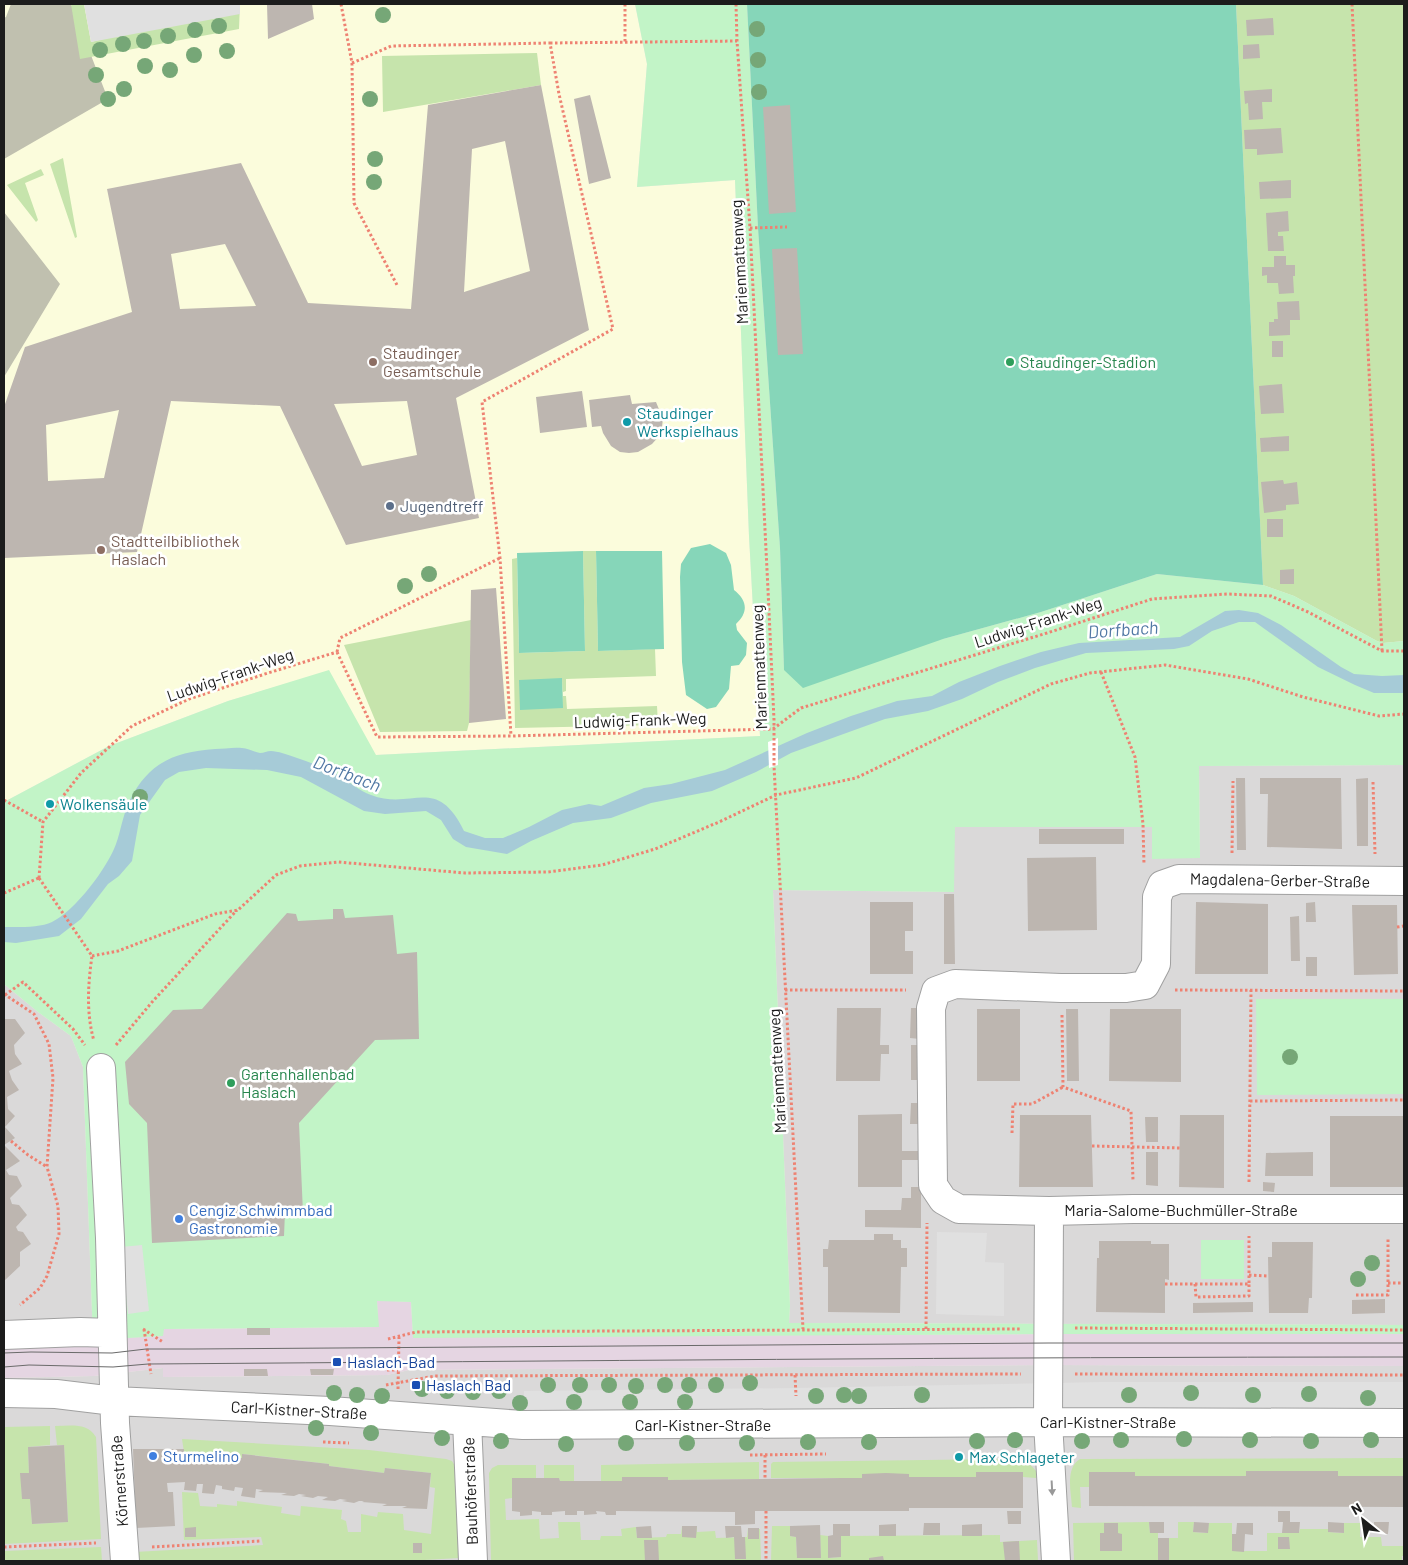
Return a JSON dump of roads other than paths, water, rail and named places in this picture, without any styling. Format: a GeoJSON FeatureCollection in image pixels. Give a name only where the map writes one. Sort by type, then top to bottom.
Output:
{"type":"FeatureCollection","features":[{"type":"Feature","properties":{"kind":"street","name":"Magdalena-Gerber-Straße"},"geometry":{"type":"LineString","coordinates":[[1049,1211],[959,1209],[943,1200],[933,1185],[931,1008],[936,991],[954,984],[1061,988],[1126,988],[1145,986],[1156,964],[1156,897],[1162,885],[1179,879],[1404,881]]}},
{"type":"Feature","properties":{"kind":"street","name":"Körnerstraße"},"geometry":{"type":"LineString","coordinates":[[101,1068],[109,1228],[114,1401],[124,1550]]}},
{"type":"Feature","properties":{"kind":"street","name":"Maria-Salome-Buchmüller-Straße"},"geometry":{"type":"LineString","coordinates":[[1056,1561],[1048,1422],[1050,1374],[1049,1211],[1133,1209],[1396,1209]]}},
{"type":"Feature","properties":{"kind":"street"},"geometry":{"type":"LineString","coordinates":[[4,1335],[80,1332],[111,1333]]}},
{"type":"Feature","properties":{"kind":"street","name":"Carl-Kistner-Straße"},"geometry":{"type":"LineString","coordinates":[[4,1393],[56,1394],[114,1401],[330,1411],[523,1425],[1048,1422],[1404,1423]]}},
{"type":"Feature","properties":{"kind":"street","name":"Bauhöferstraße"},"geometry":{"type":"LineString","coordinates":[[467,1421],[473,1561]]}},
{"type":"Feature","properties":{"kind":"water"},"geometry":{"type":"Polygon","coordinates":[[[1239,610],[1258,613],[1281,625],[1354,674],[1404,675],[1404,693],[1374,693],[1355,685],[1318,667],[1255,622],[1239,622],[1212,631],[1189,646],[1174,649],[1086,653],[1035,668],[998,682],[962,699],[928,711],[885,719],[791,753],[756,772],[712,791],[651,803],[611,818],[573,823],[531,841],[507,854],[466,847],[453,839],[441,820],[426,811],[385,814],[364,811],[301,777],[267,770],[206,768],[179,772],[165,780],[140,815],[132,861],[119,876],[108,884],[81,919],[59,936],[16,943],[4,942],[4,927],[28,927],[47,924],[61,916],[80,899],[112,854],[128,805],[137,787],[155,768],[176,756],[201,750],[235,748],[260,753],[271,751],[281,753],[311,763],[342,777],[371,795],[386,799],[433,799],[444,804],[454,814],[464,831],[485,838],[503,838],[562,810],[589,804],[601,806],[644,788],[671,784],[725,770],[807,733],[851,716],[897,701],[932,696],[959,682],[1041,652],[1079,643],[1180,637],[1225,611],[1239,610]]]}},
{"type":"Feature","properties":{"kind":"tram line"},"geometry":{"type":"LineString","coordinates":[[4,1353],[112,1353],[146,1349],[1049,1343],[1404,1343]]}},
{"type":"Feature","properties":{"kind":"tram line"},"geometry":{"type":"LineString","coordinates":[[4,1367],[29,1365],[113,1367],[148,1364],[619,1360],[1404,1357]]}},
{"type":"Feature","properties":{"kind":"place","name":"Staudinger Gesamtschule"},"geometry":{"type":"Point","coordinates":[373,362]}},
{"type":"Feature","properties":{"kind":"place","name":"Staudinger-Stadion"},"geometry":{"type":"Point","coordinates":[1010,362]}},
{"type":"Feature","properties":{"kind":"place","name":"Staudinger Werkspielhaus"},"geometry":{"type":"Point","coordinates":[627,422]}},
{"type":"Feature","properties":{"kind":"place","name":"Jugendtreff"},"geometry":{"type":"Point","coordinates":[390,506]}},
{"type":"Feature","properties":{"kind":"place","name":"Stadtteilbibliothek Haslach"},"geometry":{"type":"Point","coordinates":[101,550]}},
{"type":"Feature","properties":{"kind":"place","name":"Wolkensäule"},"geometry":{"type":"Point","coordinates":[50,804]}},
{"type":"Feature","properties":{"kind":"place","name":"Gartenhallenbad Haslach"},"geometry":{"type":"Point","coordinates":[231,1083]}},
{"type":"Feature","properties":{"kind":"place","name":"Cengiz Schwimmbad Gastronomie"},"geometry":{"type":"Point","coordinates":[179,1219]}},
{"type":"Feature","properties":{"kind":"place","name":"Haslach-Bad"},"geometry":{"type":"Point","coordinates":[337,1362]}},
{"type":"Feature","properties":{"kind":"place","name":"Haslach Bad"},"geometry":{"type":"Point","coordinates":[416,1385]}},
{"type":"Feature","properties":{"kind":"place","name":"Sturmelino"},"geometry":{"type":"Point","coordinates":[153,1456]}},
{"type":"Feature","properties":{"kind":"place","name":"Max Schlageter"},"geometry":{"type":"Point","coordinates":[959,1457]}},
{"type":"Feature","properties":{"kind":"water label","name":"Dorfbach"},"geometry":{"type":"Point","coordinates":[1123,630]}},
{"type":"Feature","properties":{"kind":"water label","name":"Dorfbach"},"geometry":{"type":"Point","coordinates":[347,774]}}]}
